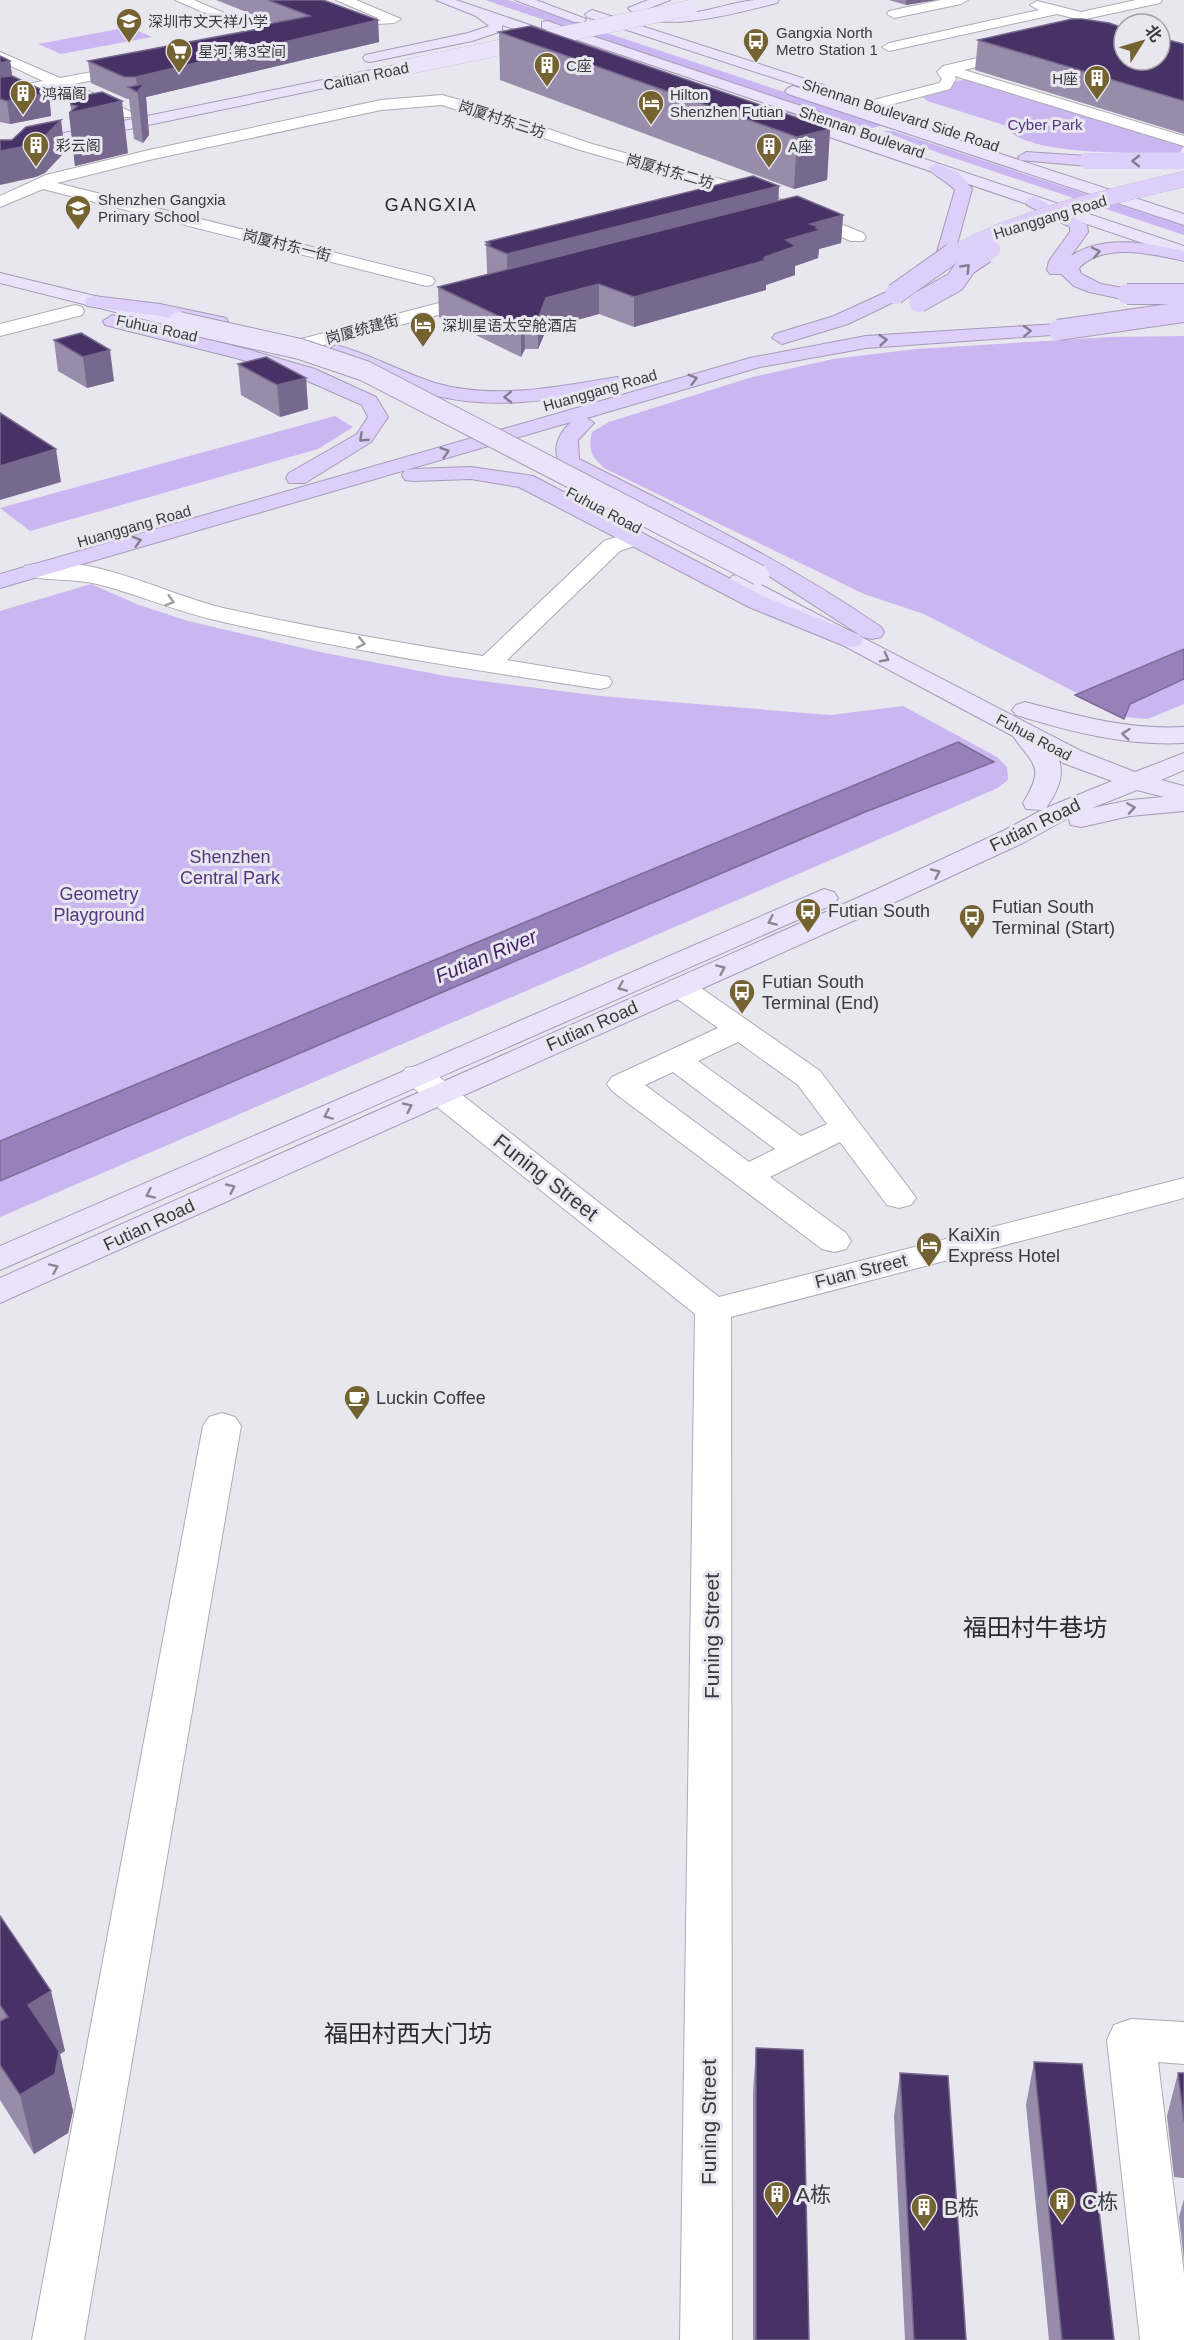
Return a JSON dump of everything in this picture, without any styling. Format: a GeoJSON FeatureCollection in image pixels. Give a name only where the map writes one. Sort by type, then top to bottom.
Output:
{"type":"FeatureCollection","features":[{"type":"Feature","properties":{"kind":"highway"},"geometry":{"type":"LineString","coordinates":[[1026,157],[1087,161],[1184,161]]}},
{"type":"Feature","properties":{"kind":"highway"},"geometry":{"type":"LineString","coordinates":[[938,163],[963,185],[956,221],[944,258]]}},
{"type":"Feature","properties":{"kind":"highway","name":"Huanggang Road"},"geometry":{"type":"LineString","coordinates":[[0,566],[834,322],[895,294],[944,258],[1011,227],[1184,179]]}},
{"type":"Feature","properties":{"kind":"highway"},"geometry":{"type":"LineString","coordinates":[[725,370],[778,349],[878,319],[920,302],[954,282],[966,265],[1002,244],[1139,193],[1184,184]]}},
{"type":"Feature","properties":{"kind":"highway"},"geometry":{"type":"LineString","coordinates":[[1139,193],[1184,191]]}},
{"type":"Feature","properties":{"kind":"highway"},"geometry":{"type":"LineString","coordinates":[[1033,201],[1078,225],[1077,236],[1056,265],[1062,278],[1084,290],[1152,301],[1184,300]]}},
{"type":"Feature","properties":{"kind":"highway"},"geometry":{"type":"LineString","coordinates":[[1184,254],[1147,249],[1107,250],[1085,255],[1070,267],[1069,272],[1078,281],[1124,296],[1184,294]]}},
{"type":"Feature","properties":{"kind":"highway"},"geometry":{"type":"LineString","coordinates":[[94,302],[160,310],[308,343],[355,357],[442,391],[493,397],[547,394],[628,382]]}},
{"type":"Feature","properties":{"kind":"highway"},"geometry":{"type":"LineString","coordinates":[[75,310],[278,364],[360,396],[387,400],[405,398],[418,388],[413,381]]}},
{"type":"Feature","properties":{"kind":"highway","name":"Huanggang Road"},"geometry":{"type":"LineString","coordinates":[[0,581],[339,484],[656,389],[779,357],[866,342],[1058,330],[1184,312]]}},
{"type":"Feature","properties":{"kind":"highway"},"geometry":{"type":"LineString","coordinates":[[1058,330],[1184,327]]}},
{"type":"Feature","properties":{"kind":"highway"},"geometry":{"type":"LineString","coordinates":[[641,406],[656,389]]}},
{"type":"Feature","properties":{"kind":"highway"},"geometry":{"type":"LineString","coordinates":[[297,478],[344,453],[364,438],[374,426],[378,417],[375,408],[360,396]]}},
{"type":"Feature","properties":{"kind":"highway"},"geometry":{"type":"LineString","coordinates":[[584,423],[570,434],[566,456],[570,463],[788,577],[833,603],[861,636]]}},
{"type":"Feature","properties":{"kind":"highway"},"geometry":{"type":"LineString","coordinates":[[542,489],[543,480],[557,474],[576,472],[594,475]]}},
{"type":"Feature","properties":{"kind":"highway"},"geometry":{"type":"LineString","coordinates":[[339,484],[398,476],[471,473],[525,481],[757,603],[861,636]]}},
{"type":"Feature","properties":{"kind":"main road"},"geometry":{"type":"LineString","coordinates":[[443,0],[476,5],[498,27],[472,37]]}},
{"type":"Feature","properties":{"kind":"main road"},"geometry":{"type":"LineString","coordinates":[[450,0],[476,5],[556,39],[763,109],[938,163],[1033,201],[1184,254]]}},
{"type":"Feature","properties":{"kind":"main road","name":"Shennan Boulevard"},"geometry":{"type":"LineString","coordinates":[[522,0],[1184,220]]}},
{"type":"Feature","properties":{"kind":"main road"},"geometry":{"type":"LineString","coordinates":[[551,0],[581,6],[607,7],[651,0]]}},
{"type":"Feature","properties":{"kind":"main road","name":"Shennan Boulevard Side Road"},"geometry":{"type":"LineString","coordinates":[[551,0],[1184,209]]}},
{"type":"Feature","properties":{"kind":"main road"},"geometry":{"type":"LineString","coordinates":[[677,3],[635,8],[653,16],[670,17],[728,4],[772,0]]}},
{"type":"Feature","properties":{"kind":"main road","name":"Caitian Road"},"geometry":{"type":"LineString","coordinates":[[0,147],[45,131],[100,125],[225,105],[401,68],[677,3]]}},
{"type":"Feature","properties":{"kind":"main road","name":"Caitian Road"},"geometry":{"type":"LineString","coordinates":[[0,147],[76,136],[121,116],[210,97],[677,3],[728,4]]}},
{"type":"Feature","properties":{"kind":"main road"},"geometry":{"type":"LineString","coordinates":[[689,45],[667,36],[662,32],[661,27],[670,22],[728,4]]}},
{"type":"Feature","properties":{"kind":"main road","name":"Shennan Boulevard"},"geometry":{"type":"LineString","coordinates":[[476,5],[639,56],[938,163],[1184,242]]}},
{"type":"Feature","properties":{"kind":"main road"},"geometry":{"type":"LineString","coordinates":[[631,27],[661,47]]}},
{"type":"Feature","properties":{"kind":"main road"},"geometry":{"type":"LineString","coordinates":[[225,105],[350,92],[506,53],[526,46],[528,40],[502,35],[472,37],[355,61]]}},
{"type":"Feature","properties":{"kind":"main road"},"geometry":{"type":"LineString","coordinates":[[556,39],[639,56]]}},
{"type":"Feature","properties":{"kind":"main road"},"geometry":{"type":"LineString","coordinates":[[506,53],[544,48],[595,52]]}},
{"type":"Feature","properties":{"kind":"main road"},"geometry":{"type":"LineString","coordinates":[[747,75],[829,92]]}},
{"type":"Feature","properties":{"kind":"main road"},"geometry":{"type":"LineString","coordinates":[[709,80],[763,109]]}},
{"type":"Feature","properties":{"kind":"main road"},"geometry":{"type":"LineString","coordinates":[[210,97],[265,81]]}},
{"type":"Feature","properties":{"kind":"main road"},"geometry":{"type":"LineString","coordinates":[[76,136],[42,140],[36,137],[100,125]]}},
{"type":"Feature","properties":{"kind":"main road"},"geometry":{"type":"LineString","coordinates":[[938,163],[878,129],[890,129],[969,150]]}},
{"type":"Feature","properties":{"kind":"main road"},"geometry":{"type":"LineString","coordinates":[[1139,193],[1184,214]]}},
{"type":"Feature","properties":{"kind":"main road","name":"Fuhua Road"},"geometry":{"type":"LineString","coordinates":[[0,278],[94,302],[344,375],[750,578],[1021,719],[1078,760],[1184,780]]}},
{"type":"Feature","properties":{"kind":"main road","name":"Fuhua Road"},"geometry":{"type":"LineString","coordinates":[[0,292],[75,310],[174,326]]}},
{"type":"Feature","properties":{"kind":"main road"},"geometry":{"type":"LineString","coordinates":[[1021,719],[1071,724],[1120,734],[1184,735]]}},
{"type":"Feature","properties":{"kind":"main road"},"geometry":{"type":"LineString","coordinates":[[1021,719],[1045,758],[1049,771],[1048,784],[1036,803]]}},
{"type":"Feature","properties":{"kind":"main road","name":"Futian Road"},"geometry":{"type":"LineString","coordinates":[[0,1259],[428,1084],[680,987],[1013,837],[1184,745]]}},
{"type":"Feature","properties":{"kind":"main road","name":"Futian Road"},"geometry":{"type":"LineString","coordinates":[[0,1292],[428,1084],[1036,803],[1136,772],[1184,760]]}},
{"type":"Feature","properties":{"kind":"main road","name":"Fuhua Road"},"geometry":{"type":"LineString","coordinates":[[1136,772],[1184,794]]}},
{"type":"Feature","properties":{"kind":"main road"},"geometry":{"type":"LineString","coordinates":[[1013,837],[1106,813],[1184,803]]}},
{"type":"Feature","properties":{"kind":"street"},"geometry":{"type":"LineString","coordinates":[[182,0],[273,37],[268,42],[237,48]]}},
{"type":"Feature","properties":{"kind":"street"},"geometry":{"type":"LineString","coordinates":[[343,0],[394,19],[382,21]]}},
{"type":"Feature","properties":{"kind":"street"},"geometry":{"type":"LineString","coordinates":[[894,14],[961,0]]}},
{"type":"Feature","properties":{"kind":"street"},"geometry":{"type":"LineString","coordinates":[[1021,0],[1057,10],[1088,15],[1155,0]]}},
{"type":"Feature","properties":{"kind":"street"},"geometry":{"type":"LineString","coordinates":[[889,47],[1057,10]]}},
{"type":"Feature","properties":{"kind":"street"},"geometry":{"type":"LineString","coordinates":[[871,105],[945,86],[949,79],[944,72],[948,69],[1035,49]]}},
{"type":"Feature","properties":{"kind":"street"},"geometry":{"type":"LineString","coordinates":[[0,56],[52,84]]}},
{"type":"Feature","properties":{"kind":"street"},"geometry":{"type":"LineString","coordinates":[[0,63],[121,116]]}},
{"type":"Feature","properties":{"kind":"street"},"geometry":{"type":"LineString","coordinates":[[0,94],[148,65]]}},
{"type":"Feature","properties":{"kind":"street"},"geometry":{"type":"LineString","coordinates":[[948,69],[1184,141]]}},
{"type":"Feature","properties":{"kind":"street"},"geometry":{"type":"LineString","coordinates":[[350,92],[381,105]]}},
{"type":"Feature","properties":{"kind":"street","name":"岗厦村东三坊"},"geometry":{"type":"LineString","coordinates":[[0,202],[42,184],[149,155],[381,105],[442,100],[474,108],[586,147]]}},
{"type":"Feature","properties":{"kind":"street"},"geometry":{"type":"LineString","coordinates":[[100,125],[149,155]]}},
{"type":"Feature","properties":{"kind":"street","name":"岗厦村东二坊"},"geometry":{"type":"LineString","coordinates":[[586,147],[754,196],[857,237]]}},
{"type":"Feature","properties":{"kind":"street","name":"岗厦村东一街"},"geometry":{"type":"LineString","coordinates":[[42,184],[426,281]]}},
{"type":"Feature","properties":{"kind":"street"},"geometry":{"type":"LineString","coordinates":[[771,222],[800,215]]}},
{"type":"Feature","properties":{"kind":"street","name":"岗厦统建街"},"geometry":{"type":"LineString","coordinates":[[308,343],[500,293]]}},
{"type":"Feature","properties":{"kind":"street"},"geometry":{"type":"LineString","coordinates":[[0,330],[75,310]]}},
{"type":"Feature","properties":{"kind":"street"},"geometry":{"type":"LineString","coordinates":[[487,666],[612,546],[635,538]]}},
{"type":"Feature","properties":{"kind":"street"},"geometry":{"type":"LineString","coordinates":[[33,571],[84,572],[194,608],[273,626],[487,666],[600,682]]}},
{"type":"Feature","properties":{"kind":"street"},"geometry":{"type":"LineString","coordinates":[[680,987],[809,1078],[899,1198]]}},
{"type":"Feature","properties":{"kind":"street"},"geometry":{"type":"LineString","coordinates":[[741,1029],[622,1084],[834,1241]]}},
{"type":"Feature","properties":{"kind":"street"},"geometry":{"type":"LineString","coordinates":[[675,1059],[798,1150]]}},
{"type":"Feature","properties":{"kind":"street","name":"Funing Street"},"geometry":{"type":"LineString","coordinates":[[428,1084],[713,1310],[706,2340]]}},
{"type":"Feature","properties":{"kind":"street"},"geometry":{"type":"LineString","coordinates":[[746,1176],[845,1126]]}},
{"type":"Feature","properties":{"kind":"street","name":"Fuan Street"},"geometry":{"type":"LineString","coordinates":[[713,1310],[1184,1188]]}},
{"type":"Feature","properties":{"kind":"street"},"geometry":{"type":"LineString","coordinates":[[58,2340],[222,1426]]}},
{"type":"Feature","properties":{"kind":"street"},"geometry":{"type":"LineString","coordinates":[[1166,2340],[1131,2040],[1184,2043]]}},
{"type":"Feature","properties":{"kind":"green space"},"geometry":{"type":"Polygon","coordinates":[[[485,0],[508,0],[883,125],[869,129],[485,0]]]}},
{"type":"Feature","properties":{"kind":"green space"},"geometry":{"type":"Polygon","coordinates":[[[129,27],[152,37],[61,54],[38,44],[129,27]]]}},
{"type":"Feature","properties":{"kind":"green space","name":"Cyber Park"},"geometry":{"type":"Polygon","coordinates":[[[968,79],[1184,145],[1180,153],[1086,151],[1058,148],[1015,136],[1004,125],[927,101],[923,97],[944,91],[957,81],[968,79]]]}},
{"type":"Feature","properties":{"kind":"green space"},"geometry":{"type":"Polygon","coordinates":[[[883,131],[893,131],[1184,226],[1184,235],[939,153],[883,131]]]}},
{"type":"Feature","properties":{"kind":"green space"},"geometry":{"type":"Polygon","coordinates":[[[1184,336],[1184,704],[1148,719],[1123,717],[924,614],[864,594],[604,468],[593,456],[590,444],[592,432],[609,422],[749,378],[833,359],[916,349],[1110,337],[1184,336]]]}},
{"type":"Feature","properties":{"kind":"green space"},"geometry":{"type":"Polygon","coordinates":[[[335,416],[353,427],[318,449],[30,531],[0,508],[335,416]]]}},
{"type":"Feature","properties":{"kind":"green space","name":"Shenzhen Central Park"},"geometry":{"type":"Polygon","coordinates":[[[91,584],[139,605],[188,621],[320,652],[451,677],[600,696],[830,715],[903,706],[997,757],[1007,767],[1008,780],[998,788],[0,1217],[0,611],[91,584]]]}},
{"type":"Feature","properties":{"kind":"water"},"geometry":{"type":"Polygon","coordinates":[[[1184,649],[1184,679],[1130,704],[1124,719],[1075,695],[1184,649]]]}},
{"type":"Feature","properties":{"kind":"water","name":"Futian River"},"geometry":{"type":"Polygon","coordinates":[[[958,742],[994,762],[865,812],[0,1181],[0,1141],[958,742]]]}},
{"type":"Feature","properties":{"kind":"building"},"geometry":{"type":"Polygon","coordinates":[[[268,0],[323,0],[378,20],[136,77],[124,77],[88,61],[258,29],[268,24],[310,16],[268,0]]]}},
{"type":"Feature","properties":{"kind":"building"},"geometry":{"type":"Polygon","coordinates":[[[1072,19],[1109,23],[1112,24],[1112,72],[1172,72],[1172,41],[1184,44],[1184,101],[978,40],[1072,19]]]}},
{"type":"Feature","properties":{"kind":"building"},"geometry":{"type":"Polygon","coordinates":[[[531,26],[830,129],[797,137],[499,32],[531,26]]]}},
{"type":"Feature","properties":{"kind":"building"},"geometry":{"type":"Polygon","coordinates":[[[0,56],[10,61],[0,63],[0,56]]]}},
{"type":"Feature","properties":{"kind":"building"},"geometry":{"type":"Polygon","coordinates":[[[12,76],[49,93],[7,101],[0,99],[0,77],[12,76]]]}},
{"type":"Feature","properties":{"kind":"building"},"geometry":{"type":"Polygon","coordinates":[[[144,84],[137,92],[128,87],[144,84]]]}},
{"type":"Feature","properties":{"kind":"building"},"geometry":{"type":"Polygon","coordinates":[[[102,92],[122,101],[69,113],[77,106],[71,105],[70,98],[102,92]]]}},
{"type":"Feature","properties":{"kind":"building"},"geometry":{"type":"Polygon","coordinates":[[[61,120],[40,141],[32,145],[0,151],[0,140],[12,140],[26,127],[61,120]]]}},
{"type":"Feature","properties":{"kind":"building"},"geometry":{"type":"Polygon","coordinates":[[[753,176],[779,186],[507,254],[486,245],[490,244],[486,242],[753,176]]]}},
{"type":"Feature","properties":{"kind":"building"},"geometry":{"type":"Polygon","coordinates":[[[797,196],[843,215],[810,224],[820,227],[816,228],[820,230],[786,240],[796,246],[763,259],[767,260],[634,297],[599,284],[546,298],[538,319],[524,318],[521,327],[438,287],[797,196]]]}},
{"type":"Feature","properties":{"kind":"building"},"geometry":{"type":"Polygon","coordinates":[[[81,333],[110,350],[83,357],[54,340],[81,333]]]}},
{"type":"Feature","properties":{"kind":"building"},"geometry":{"type":"Polygon","coordinates":[[[266,357],[306,378],[277,385],[238,364],[266,357]]]}},
{"type":"Feature","properties":{"kind":"building"},"geometry":{"type":"Polygon","coordinates":[[[0,413],[56,449],[0,466],[0,413]]]}},
{"type":"Feature","properties":{"kind":"building"},"geometry":{"type":"Polygon","coordinates":[[[0,1916],[51,1991],[28,2005],[59,2051],[55,2074],[20,2095],[0,2065],[0,2021],[8,2017],[0,2005],[0,1916]]]}},
{"type":"Feature","properties":{"kind":"building","name":"A栋"},"geometry":{"type":"Polygon","coordinates":[[[756,2048],[803,2050],[809,2340],[756,2340],[756,2048]]]}},
{"type":"Feature","properties":{"kind":"building","name":"C栋"},"geometry":{"type":"Polygon","coordinates":[[[1034,2062],[1082,2064],[1114,2340],[1062,2340],[1034,2062]]]}},
{"type":"Feature","properties":{"kind":"building","name":"B栋"},"geometry":{"type":"Polygon","coordinates":[[[900,2073],[948,2076],[966,2340],[914,2340],[900,2073]]]}},
{"type":"Feature","properties":{"kind":"building"},"geometry":{"type":"Polygon","coordinates":[[[1178,2073],[1184,2073],[1184,2121],[1178,2073]]]}},
{"type":"Feature","properties":{"kind":"place","name":"深圳市文天祥小学"},"geometry":{"type":"Point","coordinates":[129,44]}},
{"type":"Feature","properties":{"kind":"place","name":"Gangxia North Metro Station 1"},"geometry":{"type":"Point","coordinates":[756,64]}},
{"type":"Feature","properties":{"kind":"place","name":"星河·第3空间"},"geometry":{"type":"Point","coordinates":[179,74]}},
{"type":"Feature","properties":{"kind":"place","name":"C座"},"geometry":{"type":"Point","coordinates":[547,88]}},
{"type":"Feature","properties":{"kind":"place","name":"H座"},"geometry":{"type":"Point","coordinates":[1097,101]}},
{"type":"Feature","properties":{"kind":"place","name":"鸿福阁"},"geometry":{"type":"Point","coordinates":[23,116]}},
{"type":"Feature","properties":{"kind":"place","name":"Hilton Shenzhen Futian"},"geometry":{"type":"Point","coordinates":[651,126]}},
{"type":"Feature","properties":{"kind":"place","name":"彩云阁"},"geometry":{"type":"Point","coordinates":[36,168]}},
{"type":"Feature","properties":{"kind":"place","name":"A座"},"geometry":{"type":"Point","coordinates":[769,169]}},
{"type":"Feature","properties":{"kind":"place","name":"Shenzhen Gangxia Primary School"},"geometry":{"type":"Point","coordinates":[78,231]}},
{"type":"Feature","properties":{"kind":"place","name":"深圳星语太空舱酒店"},"geometry":{"type":"Point","coordinates":[423,348]}},
{"type":"Feature","properties":{"kind":"place","name":"Futian South"},"geometry":{"type":"Point","coordinates":[808,934]}},
{"type":"Feature","properties":{"kind":"place","name":"Futian South Terminal (Start)"},"geometry":{"type":"Point","coordinates":[972,940]}},
{"type":"Feature","properties":{"kind":"place","name":"Futian South Terminal (End)"},"geometry":{"type":"Point","coordinates":[742,1015]}},
{"type":"Feature","properties":{"kind":"place","name":"KaiXin Express Hotel"},"geometry":{"type":"Point","coordinates":[929,1268]}},
{"type":"Feature","properties":{"kind":"place","name":"Luckin Coffee"},"geometry":{"type":"Point","coordinates":[357,1421]}},
{"type":"Feature","properties":{"kind":"place","name":"A栋"},"geometry":{"type":"Point","coordinates":[777,2217]}},
{"type":"Feature","properties":{"kind":"place","name":"C栋"},"geometry":{"type":"Point","coordinates":[1062,2224]}},
{"type":"Feature","properties":{"kind":"place","name":"B栋"},"geometry":{"type":"Point","coordinates":[924,2230]}},
{"type":"Feature","properties":{"kind":"district","name":"GANGXIA"},"geometry":{"type":"Point","coordinates":[431,205]}},
{"type":"Feature","properties":{"kind":"district","name":"福田村牛巷坊"},"geometry":{"type":"Point","coordinates":[1035,1627]}},
{"type":"Feature","properties":{"kind":"district","name":"福田村西大门坊"},"geometry":{"type":"Point","coordinates":[408,2033]}},
{"type":"Feature","properties":{"kind":"park label","name":"Geometry Playground"},"geometry":{"type":"Point","coordinates":[99,904]}}]}
